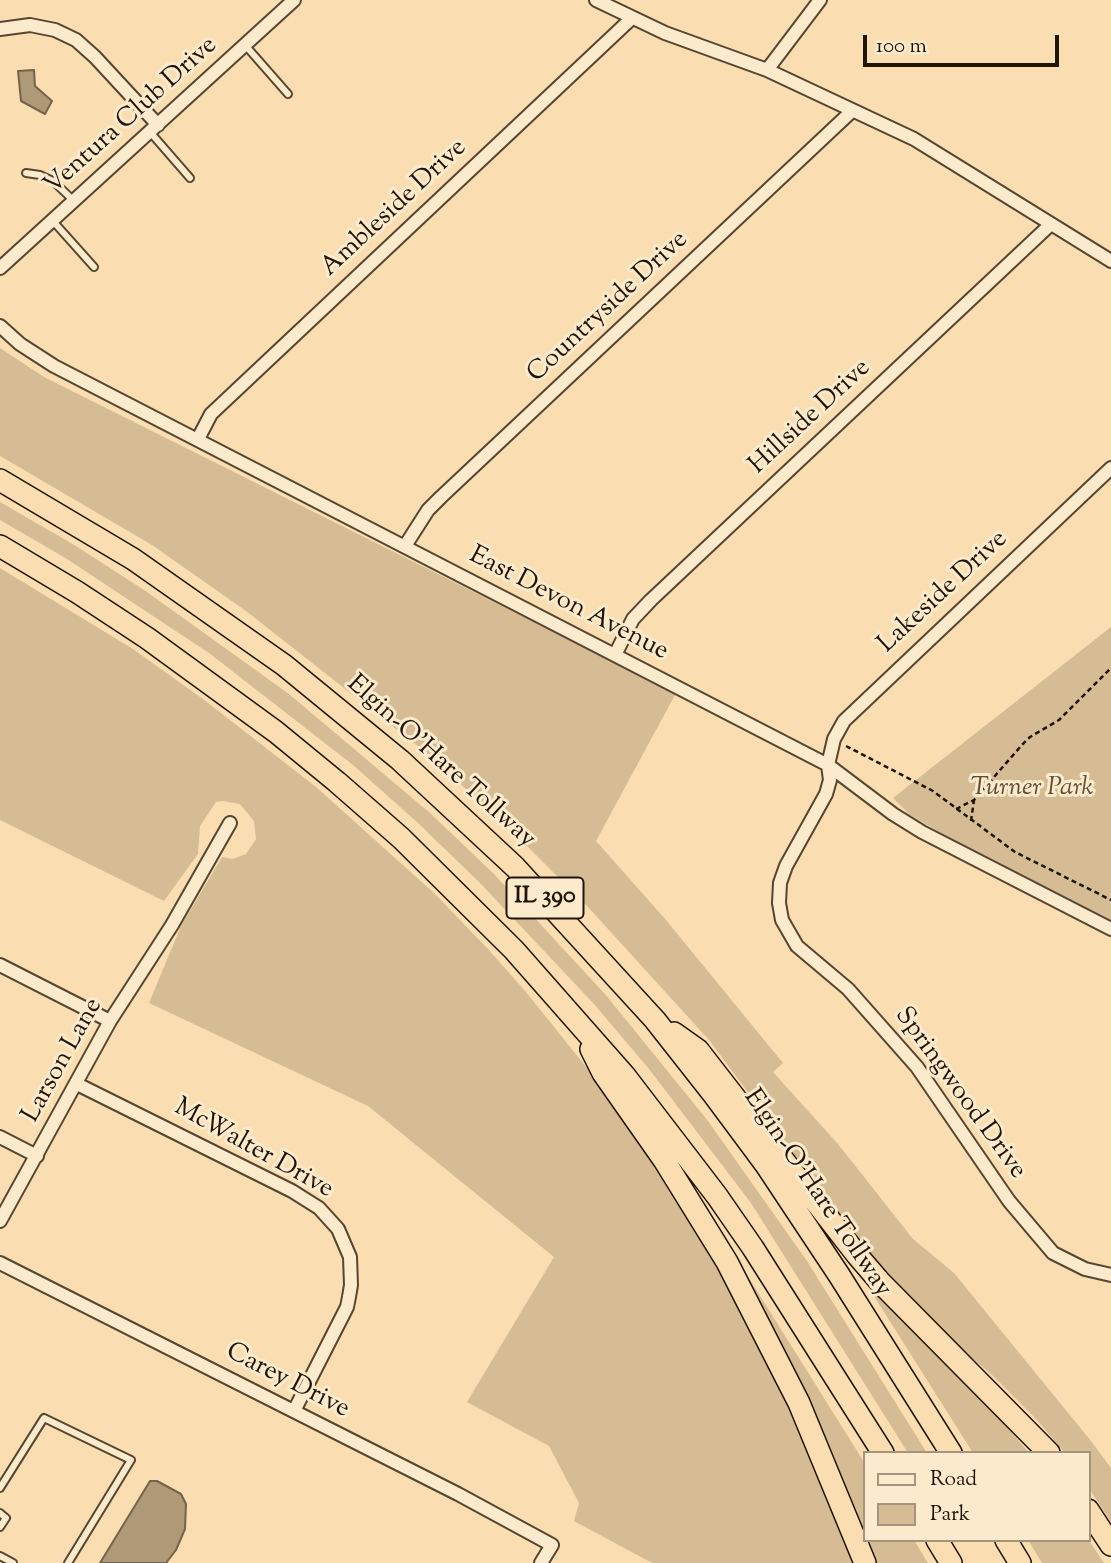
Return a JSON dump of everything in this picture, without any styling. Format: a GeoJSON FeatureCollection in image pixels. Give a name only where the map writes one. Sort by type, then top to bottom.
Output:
{"type":"FeatureCollection","features":[{"type":"Feature","properties":{"kind":"highway","name":"Elgin-O'Hare Tollway"},"geometry":{"type":"LineString","coordinates":[[0,480],[143,566],[284,665],[400,760],[515,867],[655,1020],[766,1165],[950,1451]]}},
{"type":"Feature","properties":{"kind":"highway","name":"IL 390"},"geometry":{"type":"LineString","coordinates":[[0,546],[158,645],[255,716],[337,782],[455,889],[574,1016],[625,1076],[717,1196],[768,1271],[882,1451]]}},
{"type":"Feature","properties":{"kind":"highway"},"geometry":{"type":"LineString","coordinates":[[574,1016],[603,1073],[685,1192],[739,1284],[799,1403],[864,1563]]}},
{"type":"Feature","properties":{"kind":"highway"},"geometry":{"type":"LineString","coordinates":[[655,1020],[698,1050],[857,1255],[1047,1451]]}},
{"type":"Feature","properties":{"kind":"highway"},"geometry":{"type":"LineString","coordinates":[[1090,1513],[1111,1545]]}},
{"type":"Feature","properties":{"kind":"highway"},"geometry":{"type":"LineString","coordinates":[[938,1542],[951,1563]]}},
{"type":"Feature","properties":{"kind":"highway"},"geometry":{"type":"LineString","coordinates":[[1007,1542],[1020,1563]]}},
{"type":"Feature","properties":{"kind":"street","name":"Ventura Club Drive"},"geometry":{"type":"LineString","coordinates":[[0,268],[295,0]]}},
{"type":"Feature","properties":{"kind":"street"},"geometry":{"type":"LineString","coordinates":[[596,0],[665,33],[767,70],[914,139],[1111,261]]}},
{"type":"Feature","properties":{"kind":"street"},"geometry":{"type":"LineString","coordinates":[[767,70],[820,0]]}},
{"type":"Feature","properties":{"kind":"street","name":"Ambleside Drive"},"geometry":{"type":"LineString","coordinates":[[198,439],[211,414],[632,18]]}},
{"type":"Feature","properties":{"kind":"street"},"geometry":{"type":"LineString","coordinates":[[0,29],[38,26],[55,30],[76,40],[95,57],[154,128]]}},
{"type":"Feature","properties":{"kind":"street","name":"Countryside Drive"},"geometry":{"type":"LineString","coordinates":[[405,546],[428,510],[441,497],[852,111]]}},
{"type":"Feature","properties":{"kind":"street","name":"Hillside Drive"},"geometry":{"type":"LineString","coordinates":[[615,655],[633,619],[651,600],[1051,224]]}},
{"type":"Feature","properties":{"kind":"street","name":"East Devon Avenue"},"geometry":{"type":"LineString","coordinates":[[0,327],[54,366],[828,765],[893,814],[922,832],[1111,929]]}},
{"type":"Feature","properties":{"kind":"street","name":"Lakeside Drive"},"geometry":{"type":"LineString","coordinates":[[828,765],[834,739],[844,721],[859,704],[1111,468]]}},
{"type":"Feature","properties":{"kind":"street","name":"Springwood Drive"},"geometry":{"type":"LineString","coordinates":[[828,765],[830,780],[826,794],[786,866],[780,884],[779,903],[788,934],[797,946],[856,997],[917,1068],[1009,1201],[1053,1253],[1084,1269],[1111,1275]]}},
{"type":"Feature","properties":{"kind":"street","name":"Larson Lane"},"geometry":{"type":"LineString","coordinates":[[0,1221],[110,1021],[172,925],[230,823]]}},
{"type":"Feature","properties":{"kind":"street"},"geometry":{"type":"LineString","coordinates":[[0,965],[110,1021]]}},
{"type":"Feature","properties":{"kind":"street","name":"McWalter Drive"},"geometry":{"type":"LineString","coordinates":[[77,1084],[292,1191],[319,1208],[338,1229],[350,1257],[349,1297],[294,1411]]}},
{"type":"Feature","properties":{"kind":"street"},"geometry":{"type":"LineString","coordinates":[[0,1137],[37,1156]]}},
{"type":"Feature","properties":{"kind":"street","name":"Carey Drive"},"geometry":{"type":"LineString","coordinates":[[0,1263],[458,1494],[552,1545],[541,1563]]}},
{"type":"Feature","properties":{"kind":"lane"},"geometry":{"type":"LineString","coordinates":[[245,45],[288,94]]}},
{"type":"Feature","properties":{"kind":"lane"},"geometry":{"type":"LineString","coordinates":[[154,128],[190,178]]}},
{"type":"Feature","properties":{"kind":"lane"},"geometry":{"type":"LineString","coordinates":[[26,173],[53,181],[75,201]]}},
{"type":"Feature","properties":{"kind":"lane"},"geometry":{"type":"LineString","coordinates":[[52,220],[94,267]]}},
{"type":"Feature","properties":{"kind":"lane"},"geometry":{"type":"LineString","coordinates":[[0,1488],[44,1418],[131,1460],[68,1563]]}},
{"type":"Feature","properties":{"kind":"lane"},"geometry":{"type":"LineString","coordinates":[[0,1513],[6,1518],[0,1527]]}},
{"type":"Feature","properties":{"kind":"lane"},"geometry":{"type":"LineString","coordinates":[[0,1556],[13,1563]]}},
{"type":"Feature","properties":{"kind":"path"},"geometry":{"type":"LineString","coordinates":[[956,809],[974,800],[1030,737],[1059,720],[1111,668]]}},
{"type":"Feature","properties":{"kind":"path"},"geometry":{"type":"LineString","coordinates":[[834,739],[933,791],[1015,852],[1111,900]]}},
{"type":"Feature","properties":{"kind":"path"},"geometry":{"type":"LineString","coordinates":[[971,821],[974,800]]}},
{"type":"Feature","properties":{"kind":"green space"},"geometry":{"type":"Polygon","coordinates":[[[0,348],[44,377],[676,693],[596,841],[666,920],[783,1063],[773,1072],[838,1144],[913,1239],[954,1273],[1091,1441],[1111,1468],[1111,1522],[1090,1490],[1090,1451],[1063,1451],[993,1376],[908,1299],[864,1248],[709,1040],[588,907],[504,823],[419,747],[246,611],[152,545],[0,456],[0,348]]]}},
{"type":"Feature","properties":{"kind":"green space"},"geometry":{"type":"Polygon","coordinates":[[[0,502],[76,546],[147,592],[289,694],[430,813],[493,873],[605,994],[708,1121],[807,1261],[926,1451],[907,1451],[751,1203],[649,1069],[594,1004],[481,884],[353,765],[209,653],[67,559],[0,520],[0,502]]]}},
{"type":"Feature","properties":{"kind":"green space"},"geometry":{"type":"Polygon","coordinates":[[[0,568],[133,649],[203,699],[316,787],[434,893],[526,992],[599,1083],[662,1174],[690,1220],[761,1347],[801,1431],[853,1563],[652,1563],[574,1521],[579,1503],[549,1446],[467,1402],[554,1257],[368,1106],[149,1003],[181,926],[222,857],[233,859],[246,854],[256,839],[254,821],[240,804],[216,802],[200,826],[198,854],[164,901],[0,820],[0,568]]]}},
{"type":"Feature","properties":{"kind":"green space","name":"Turner Park"},"geometry":{"type":"Polygon","coordinates":[[[1111,627],[1111,920],[959,843],[910,815],[893,798],[1111,627]]]}},
{"type":"Feature","properties":{"kind":"green space"},"geometry":{"type":"Polygon","coordinates":[[[732,1251],[862,1459],[862,1532],[795,1371],[732,1251]]]}},
{"type":"Feature","properties":{"kind":"green space"},"geometry":{"type":"Polygon","coordinates":[[[867,1285],[997,1416],[1027,1451],[972,1451],[867,1285]]]}},
{"type":"Feature","properties":{"kind":"green space"},"geometry":{"type":"Polygon","coordinates":[[[866,1542],[915,1542],[928,1563],[875,1563],[866,1542]]]}},
{"type":"Feature","properties":{"kind":"green space"},"geometry":{"type":"Polygon","coordinates":[[[1029,1542],[1090,1542],[1104,1563],[1042,1563],[1029,1542]]]}},
{"type":"Feature","properties":{"kind":"shaded area"},"geometry":{"type":"Polygon","coordinates":[[[34,70],[35,86],[52,101],[45,114],[21,101],[18,71],[34,70]]]}},
{"type":"Feature","properties":{"kind":"shaded area"},"geometry":{"type":"Polygon","coordinates":[[[150,1481],[157,1481],[181,1494],[186,1504],[185,1529],[176,1550],[166,1563],[100,1563],[150,1481]]]}}]}
